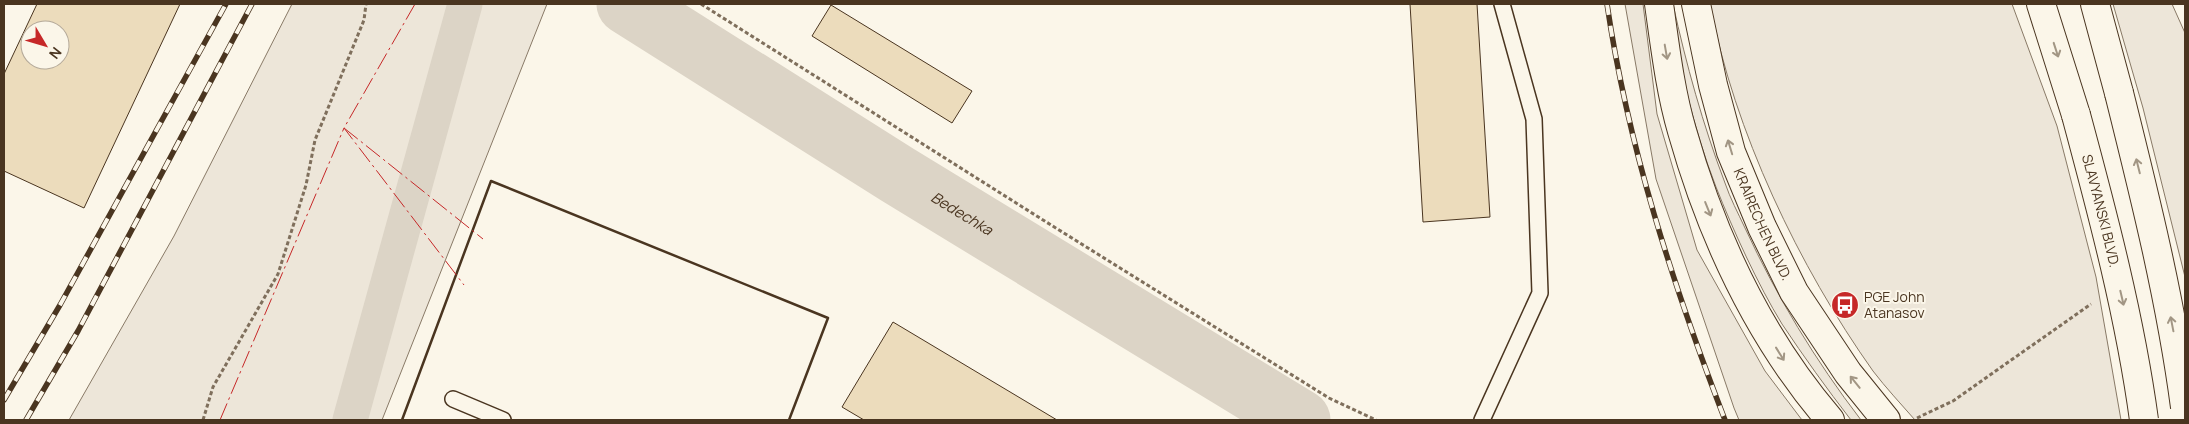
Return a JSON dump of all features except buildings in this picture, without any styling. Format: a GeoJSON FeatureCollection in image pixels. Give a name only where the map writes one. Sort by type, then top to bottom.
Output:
{"type":"FeatureCollection","features":[{"type":"Feature","properties":{"kind":"main road"},"geometry":{"type":"LineString","coordinates":[[1659,4],[1666,52],[1682,130],[1705,201],[1741,288],[1783,359],[1830,420]]}},
{"type":"Feature","properties":{"kind":"main road","name":"KRAIRECHEN BLVD."},"geometry":{"type":"LineString","coordinates":[[1696,4],[1713,85],[1731,152],[1762,227],[1794,292],[1848,373],[1886,420]]}},
{"type":"Feature","properties":{"kind":"main road","name":"SLAVYANSKI BLVD."},"geometry":{"type":"LineString","coordinates":[[2041,4],[2076,115],[2107,229],[2122,296],[2144,420]]}},
{"type":"Feature","properties":{"kind":"main road"},"geometry":{"type":"LineString","coordinates":[[2095,4],[2147,204],[2179,360],[2185,407]]}},
{"type":"Feature","properties":{"kind":"lane"},"geometry":{"type":"LineString","coordinates":[[1482,420],[1540,293],[1534,119],[1502,4]]}},
{"type":"Feature","properties":{"kind":"lane"},"geometry":{"type":"LineString","coordinates":[[453,399],[503,420]]}},
{"type":"Feature","properties":{"kind":"path"},"geometry":{"type":"LineString","coordinates":[[203,420],[213,387],[278,274],[306,185],[315,140],[364,20],[366,4]]}},
{"type":"Feature","properties":{"kind":"path"},"geometry":{"type":"LineString","coordinates":[[701,4],[1051,226],[1320,392],[1376,420]]}},
{"type":"Feature","properties":{"kind":"path"},"geometry":{"type":"LineString","coordinates":[[1913,420],[1953,401],[2093,303]]}},
{"type":"Feature","properties":{"kind":"shaded area"},"geometry":{"type":"Polygon","coordinates":[[[292,4],[547,4],[382,420],[69,420],[174,236],[292,4]]]}},
{"type":"Feature","properties":{"kind":"shaded area"},"geometry":{"type":"Polygon","coordinates":[[[1625,4],[1643,4],[1657,114],[1697,250],[1765,371],[1802,420],[1739,420],[1656,179],[1625,4]]]}},
{"type":"Feature","properties":{"kind":"shaded area"},"geometry":{"type":"Polygon","coordinates":[[[1665,4],[1673,4],[1702,117],[1734,206],[1770,279],[1798,327],[1828,374],[1861,420],[1851,420],[1807,361],[1773,309],[1746,257],[1716,187],[1700,142],[1665,4]]]}},
{"type":"Feature","properties":{"kind":"shaded area"},"geometry":{"type":"Polygon","coordinates":[[[1710,4],[2012,4],[2057,126],[2096,277],[2121,420],[1915,420],[1873,371],[1846,331],[1795,243],[1753,149],[1735,100],[1710,4]]]}},
{"type":"Feature","properties":{"kind":"shaded area"},"geometry":{"type":"Polygon","coordinates":[[[2113,4],[2172,4],[2185,33],[2185,277],[2143,108],[2113,4]]]}},
{"type":"Feature","properties":{"kind":"waterway"},"geometry":{"type":"LineString","coordinates":[[350,420],[465,4]]}},
{"type":"Feature","properties":{"kind":"waterway","name":"Bedechka"},"geometry":{"type":"LineString","coordinates":[[627,4],[898,175],[1300,420]]}},
{"type":"Feature","properties":{"kind":"railway"},"geometry":{"type":"LineString","coordinates":[[4,400],[60,305],[226,4]]}},
{"type":"Feature","properties":{"kind":"railway"},"geometry":{"type":"LineString","coordinates":[[26,420],[78,331],[252,4]]}},
{"type":"Feature","properties":{"kind":"railway"},"geometry":{"type":"LineString","coordinates":[[1607,4],[1627,110],[1654,215],[1670,267],[1725,420]]}},
{"type":"Feature","properties":{"kind":"wall"},"geometry":{"type":"LineString","coordinates":[[402,420],[491,181],[828,318],[789,420]]}},
{"type":"Feature","properties":{"kind":"power"},"geometry":{"type":"LineString","coordinates":[[415,4],[344,128],[483,239]]}},
{"type":"Feature","properties":{"kind":"power"},"geometry":{"type":"LineString","coordinates":[[220,420],[344,128],[464,285]]}},
{"type":"Feature","properties":{"kind":"place","name":"PGE John Atanasov"},"geometry":{"type":"Point","coordinates":[1845,305]}}]}
